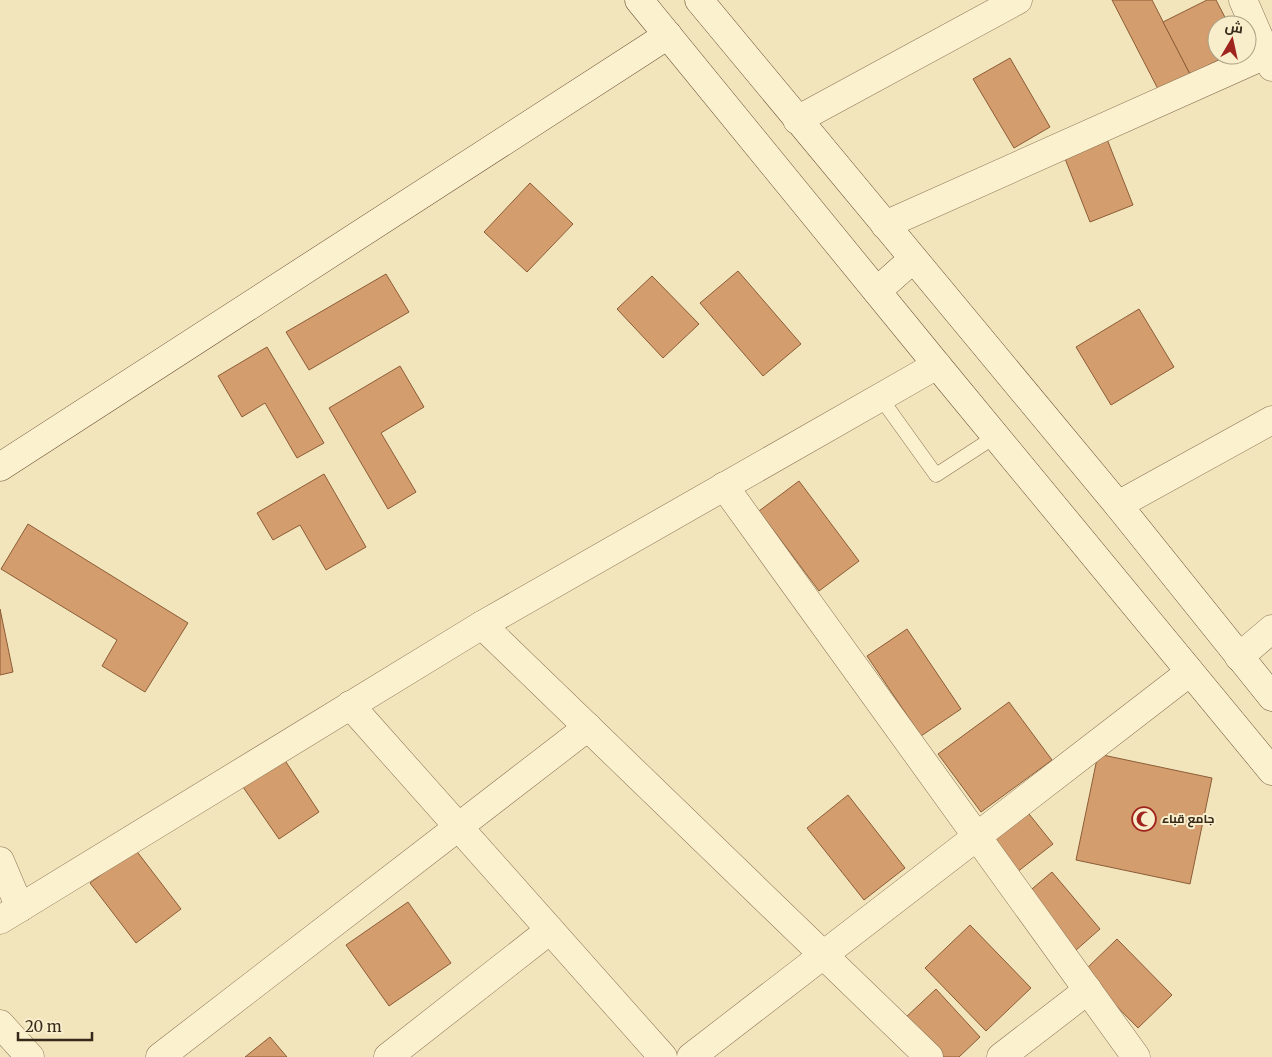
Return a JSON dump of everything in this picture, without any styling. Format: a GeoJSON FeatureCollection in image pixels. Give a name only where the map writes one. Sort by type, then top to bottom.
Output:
{"type":"FeatureCollection","features":[{"type":"Feature","properties":{"kind":"street"},"geometry":{"type":"LineString","coordinates":[[639,0],[937,365],[1272,770]]}},
{"type":"Feature","properties":{"kind":"street"},"geometry":{"type":"LineString","coordinates":[[699,0],[1118,505],[1272,697]]}},
{"type":"Feature","properties":{"kind":"street"},"geometry":{"type":"LineString","coordinates":[[797,120],[1018,0]]}},
{"type":"Feature","properties":{"kind":"street"},"geometry":{"type":"LineString","coordinates":[[885,225],[1270,58],[1243,0]]}},
{"type":"Feature","properties":{"kind":"street"},"geometry":{"type":"LineString","coordinates":[[0,467],[668,35]]}},
{"type":"Feature","properties":{"kind":"street"},"geometry":{"type":"LineString","coordinates":[[877,291],[913,259]]}},
{"type":"Feature","properties":{"kind":"street"},"geometry":{"type":"LineString","coordinates":[[0,861],[10,914],[482,624],[937,365]]}},
{"type":"Feature","properties":{"kind":"street"},"geometry":{"type":"LineString","coordinates":[[1118,505],[1272,420]]}},
{"type":"Feature","properties":{"kind":"street"},"geometry":{"type":"LineString","coordinates":[[724,486],[1136,1057]]}},
{"type":"Feature","properties":{"kind":"street"},"geometry":{"type":"LineString","coordinates":[[482,624],[929,1057]]}},
{"type":"Feature","properties":{"kind":"street"},"geometry":{"type":"LineString","coordinates":[[1239,657],[1272,629]]}},
{"type":"Feature","properties":{"kind":"street"},"geometry":{"type":"LineString","coordinates":[[691,1057],[1190,672]]}},
{"type":"Feature","properties":{"kind":"street"},"geometry":{"type":"LineString","coordinates":[[350,705],[663,1057]]}},
{"type":"Feature","properties":{"kind":"street"},"geometry":{"type":"LineString","coordinates":[[160,1057],[588,727]]}},
{"type":"Feature","properties":{"kind":"street"},"geometry":{"type":"LineString","coordinates":[[388,1057],[550,930]]}},
{"type":"Feature","properties":{"kind":"street"},"geometry":{"type":"LineString","coordinates":[[1000,1057],[1088,990]]}},
{"type":"Feature","properties":{"kind":"street"},"geometry":{"type":"LineString","coordinates":[[0,1024],[30,1057]]}},
{"type":"Feature","properties":{"kind":"lane"},"geometry":{"type":"LineString","coordinates":[[880,397],[936,475],[996,436]]}},
{"type":"Feature","properties":{"kind":"building"},"geometry":{"type":"Polygon","coordinates":[[[1112,0],[1152,0],[1190,74],[1159,91],[1112,0]]]}},
{"type":"Feature","properties":{"kind":"building"},"geometry":{"type":"Polygon","coordinates":[[[1207,0],[1216,0],[1224,15],[1207,15],[1208,65],[1190,74],[1163,22],[1207,0]]]}},
{"type":"Feature","properties":{"kind":"building"},"geometry":{"type":"Polygon","coordinates":[[[1010,58],[1050,127],[1014,148],[973,79],[1010,58]]]}},
{"type":"Feature","properties":{"kind":"building"},"geometry":{"type":"Polygon","coordinates":[[[1105,134],[1133,205],[1090,222],[1062,151],[1105,134]]]}},
{"type":"Feature","properties":{"kind":"building"},"geometry":{"type":"Polygon","coordinates":[[[530,183],[573,224],[527,272],[484,232],[530,183]]]}},
{"type":"Feature","properties":{"kind":"building"},"geometry":{"type":"Polygon","coordinates":[[[738,271],[801,344],[763,376],[700,303],[738,271]]]}},
{"type":"Feature","properties":{"kind":"building"},"geometry":{"type":"Polygon","coordinates":[[[386,274],[409,312],[309,370],[286,332],[386,274]]]}},
{"type":"Feature","properties":{"kind":"building"},"geometry":{"type":"Polygon","coordinates":[[[652,276],[699,324],[663,358],[617,309],[652,276]]]}},
{"type":"Feature","properties":{"kind":"building"},"geometry":{"type":"Polygon","coordinates":[[[1139,309],[1174,367],[1111,405],[1076,347],[1139,309]]]}},
{"type":"Feature","properties":{"kind":"building"},"geometry":{"type":"Polygon","coordinates":[[[267,347],[324,443],[297,458],[265,403],[242,417],[218,376],[267,347]]]}},
{"type":"Feature","properties":{"kind":"building"},"geometry":{"type":"Polygon","coordinates":[[[400,366],[424,407],[381,433],[416,492],[388,509],[329,408],[400,366]]]}},
{"type":"Feature","properties":{"kind":"building"},"geometry":{"type":"Polygon","coordinates":[[[324,474],[366,547],[326,570],[300,525],[273,540],[257,513],[324,474]]]}},
{"type":"Feature","properties":{"kind":"building"},"geometry":{"type":"Polygon","coordinates":[[[799,481],[859,561],[819,591],[759,511],[799,481]]]}},
{"type":"Feature","properties":{"kind":"building"},"geometry":{"type":"Polygon","coordinates":[[[28,524],[188,623],[145,692],[102,666],[117,640],[1,569],[28,524]]]}},
{"type":"Feature","properties":{"kind":"building"},"geometry":{"type":"Polygon","coordinates":[[[0,609],[13,672],[0,675],[0,609]]]}},
{"type":"Feature","properties":{"kind":"building"},"geometry":{"type":"Polygon","coordinates":[[[907,629],[961,709],[921,736],[867,656],[907,629]]]}},
{"type":"Feature","properties":{"kind":"building"},"geometry":{"type":"Polygon","coordinates":[[[1009,702],[1052,760],[981,812],[938,754],[1009,702]]]}},
{"type":"Feature","properties":{"kind":"building","name":"جامع قباء"},"geometry":{"type":"Polygon","coordinates":[[[1098,754],[1212,778],[1190,884],[1076,860],[1098,754]]]}},
{"type":"Feature","properties":{"kind":"building"},"geometry":{"type":"Polygon","coordinates":[[[284,759],[319,812],[279,839],[243,787],[284,759]]]}},
{"type":"Feature","properties":{"kind":"building"},"geometry":{"type":"Polygon","coordinates":[[[848,795],[905,868],[864,900],[807,828],[848,795]]]}},
{"type":"Feature","properties":{"kind":"building"},"geometry":{"type":"Polygon","coordinates":[[[1025,809],[1053,844],[1012,876],[984,841],[1025,809]]]}},
{"type":"Feature","properties":{"kind":"building"},"geometry":{"type":"Polygon","coordinates":[[[135,849],[181,909],[136,943],[90,883],[135,849]]]}},
{"type":"Feature","properties":{"kind":"building"},"geometry":{"type":"Polygon","coordinates":[[[1052,872],[1100,929],[1075,951],[1026,894],[1052,872]]]}},
{"type":"Feature","properties":{"kind":"building"},"geometry":{"type":"Polygon","coordinates":[[[408,902],[451,963],[389,1006],[346,945],[408,902]]]}},
{"type":"Feature","properties":{"kind":"building"},"geometry":{"type":"Polygon","coordinates":[[[970,925],[1031,988],[986,1031],[925,968],[970,925]]]}},
{"type":"Feature","properties":{"kind":"building"},"geometry":{"type":"Polygon","coordinates":[[[1117,939],[1172,995],[1138,1028],[1083,972],[1117,939]]]}},
{"type":"Feature","properties":{"kind":"building"},"geometry":{"type":"Polygon","coordinates":[[[936,989],[980,1037],[959,1057],[939,1057],[904,1019],[936,989]]]}},
{"type":"Feature","properties":{"kind":"building"},"geometry":{"type":"Polygon","coordinates":[[[270,1037],[287,1057],[245,1057],[270,1037]]]}},
{"type":"Feature","properties":{"kind":"place","name":"جامع قباء"},"geometry":{"type":"Point","coordinates":[1144,819]}}]}
